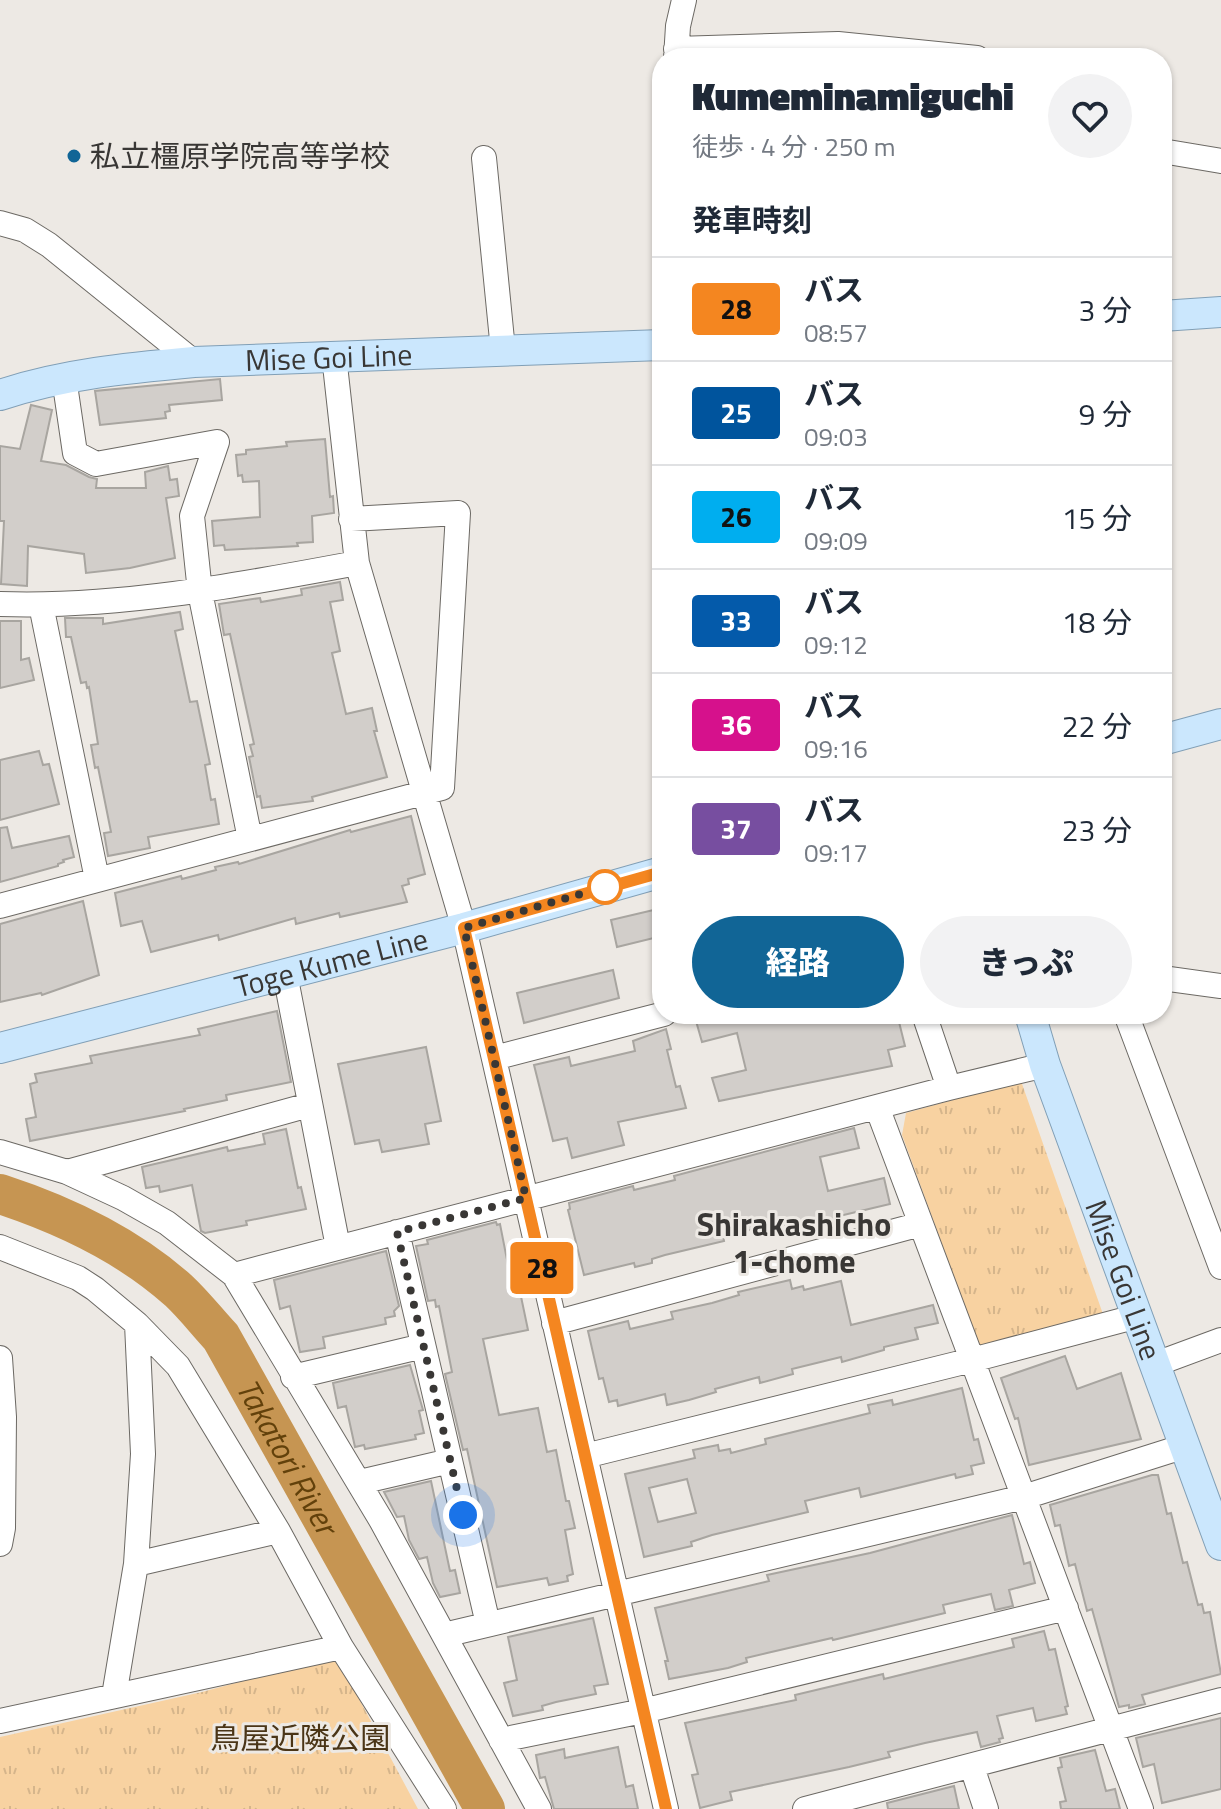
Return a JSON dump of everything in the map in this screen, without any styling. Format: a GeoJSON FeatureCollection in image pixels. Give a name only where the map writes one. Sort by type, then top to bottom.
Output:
{"type":"FeatureCollection","features":[{"type":"Feature","properties":{"kind":"main road"},"geometry":{"type":"LineString","coordinates":[[1172,315],[1221,312]]}},
{"type":"Feature","properties":{"kind":"main road","name":"Mise Goi Line"},"geometry":{"type":"LineString","coordinates":[[0,395],[64,378],[117,369],[194,362],[652,345]]}},
{"type":"Feature","properties":{"kind":"main road"},"geometry":{"type":"LineString","coordinates":[[1172,737],[1221,724]]}},
{"type":"Feature","properties":{"kind":"main road","name":"Toge Kume Line"},"geometry":{"type":"LineString","coordinates":[[0,1048],[464,928],[652,875]]}},
{"type":"Feature","properties":{"kind":"main road","name":"Mise Goi Line"},"geometry":{"type":"LineString","coordinates":[[1033,1024],[1045,1065],[1221,1545]]}},
{"type":"Feature","properties":{"kind":"street"},"geometry":{"type":"LineString","coordinates":[[677,48],[684,0]]}},
{"type":"Feature","properties":{"kind":"street"},"geometry":{"type":"LineString","coordinates":[[773,48],[838,44],[875,48]]}},
{"type":"Feature","properties":{"kind":"street"},"geometry":{"type":"LineString","coordinates":[[1172,153],[1221,161]]}},
{"type":"Feature","properties":{"kind":"street"},"geometry":{"type":"LineString","coordinates":[[484,158],[503,350]]}},
{"type":"Feature","properties":{"kind":"street"},"geometry":{"type":"LineString","coordinates":[[0,223],[25,230],[49,245],[194,362]]}},
{"type":"Feature","properties":{"kind":"street"},"geometry":{"type":"LineString","coordinates":[[334,356],[357,563],[464,928],[666,1809]]}},
{"type":"Feature","properties":{"kind":"street"},"geometry":{"type":"LineString","coordinates":[[64,378],[75,453],[96,464],[217,442],[192,516],[200,592],[250,839]]}},
{"type":"Feature","properties":{"kind":"street"},"geometry":{"type":"LineString","coordinates":[[0,906],[442,788],[458,513],[351,519]]}},
{"type":"Feature","properties":{"kind":"street"},"geometry":{"type":"LineString","coordinates":[[0,604],[41,605],[200,592],[357,563]]}},
{"type":"Feature","properties":{"kind":"street"},"geometry":{"type":"LineString","coordinates":[[41,605],[97,879]]}},
{"type":"Feature","properties":{"kind":"street"},"geometry":{"type":"LineString","coordinates":[[285,974],[338,1247]]}},
{"type":"Feature","properties":{"kind":"street"},"geometry":{"type":"LineString","coordinates":[[1172,979],[1221,986]]}},
{"type":"Feature","properties":{"kind":"street"},"geometry":{"type":"LineString","coordinates":[[494,1058],[652,1017]]}},
{"type":"Feature","properties":{"kind":"street"},"geometry":{"type":"LineString","coordinates":[[927,1024],[949,1088]]}},
{"type":"Feature","properties":{"kind":"street"},"geometry":{"type":"LineString","coordinates":[[1130,1024],[1221,1267]]}},
{"type":"Feature","properties":{"kind":"street"},"geometry":{"type":"LineString","coordinates":[[234,1275],[1045,1065]]}},
{"type":"Feature","properties":{"kind":"street"},"geometry":{"type":"LineString","coordinates":[[67,1172],[309,1105]]}},
{"type":"Feature","properties":{"kind":"street"},"geometry":{"type":"LineString","coordinates":[[877,1107],[1141,1809]]}},
{"type":"Feature","properties":{"kind":"street"},"geometry":{"type":"LineString","coordinates":[[0,1152],[67,1172],[123,1198],[167,1223],[234,1275],[293,1377],[360,1482],[539,1809]]}},
{"type":"Feature","properties":{"kind":"street"},"geometry":{"type":"LineString","coordinates":[[554,1323],[921,1224]]}},
{"type":"Feature","properties":{"kind":"street"},"geometry":{"type":"LineString","coordinates":[[397,1232],[488,1624]]}},
{"type":"Feature","properties":{"kind":"street"},"geometry":{"type":"LineString","coordinates":[[0,1247],[78,1278],[137,1324],[178,1366],[278,1531],[341,1647],[444,1809]]}},
{"type":"Feature","properties":{"kind":"street"},"geometry":{"type":"LineString","coordinates":[[585,1456],[1138,1316]]}},
{"type":"Feature","properties":{"kind":"street"},"geometry":{"type":"LineString","coordinates":[[114,1696],[136,1564],[143,1454],[137,1324]]}},
{"type":"Feature","properties":{"kind":"street"},"geometry":{"type":"LineString","coordinates":[[1156,1364],[1221,1340]]}},
{"type":"Feature","properties":{"kind":"street"},"geometry":{"type":"LineString","coordinates":[[293,1377],[423,1346]]}},
{"type":"Feature","properties":{"kind":"street"},"geometry":{"type":"LineString","coordinates":[[0,1358],[4,1417],[3,1528],[0,1544]]}},
{"type":"Feature","properties":{"kind":"street"},"geometry":{"type":"LineString","coordinates":[[444,1635],[1024,1497],[1185,1446]]}},
{"type":"Feature","properties":{"kind":"street"},"geometry":{"type":"LineString","coordinates":[[360,1482],[450,1461]]}},
{"type":"Feature","properties":{"kind":"street"},"geometry":{"type":"LineString","coordinates":[[136,1564],[278,1531]]}},
{"type":"Feature","properties":{"kind":"street"},"geometry":{"type":"LineString","coordinates":[[501,1740],[643,1711],[1066,1608]]}},
{"type":"Feature","properties":{"kind":"street"},"geometry":{"type":"LineString","coordinates":[[0,1721],[341,1647]]}},
{"type":"Feature","properties":{"kind":"street"},"geometry":{"type":"LineString","coordinates":[[805,1809],[831,1806],[1221,1700]]}},
{"type":"Feature","properties":{"kind":"street"},"geometry":{"type":"LineString","coordinates":[[972,1767],[986,1809]]}},
{"type":"Feature","properties":{"kind":"green space"},"geometry":{"type":"Polygon","coordinates":[[[1021,1081],[1104,1317],[994,1348],[979,1345],[902,1135],[906,1113],[1021,1081]]]}},
{"type":"Feature","properties":{"kind":"green space","name":"鳥屋近隣公園"},"geometry":{"type":"Polygon","coordinates":[[[336,1656],[418,1809],[0,1809],[0,1737],[202,1692],[336,1656]]]}},
{"type":"Feature","properties":{"kind":"building"},"geometry":{"type":"Polygon","coordinates":[[[220,379],[222,400],[169,405],[166,418],[100,425],[95,391],[220,379]]]}},
{"type":"Feature","properties":{"kind":"building"},"geometry":{"type":"Polygon","coordinates":[[[31,405],[52,410],[41,461],[66,465],[97,479],[96,488],[146,488],[145,472],[168,466],[170,480],[177,479],[179,496],[166,498],[175,558],[86,573],[84,554],[28,546],[27,586],[1,584],[4,521],[0,521],[0,446],[20,449],[31,405]]]}},
{"type":"Feature","properties":{"kind":"building"},"geometry":{"type":"Polygon","coordinates":[[[325,439],[334,513],[312,516],[313,542],[297,543],[298,546],[225,550],[224,545],[214,546],[212,521],[260,517],[259,481],[243,482],[242,475],[238,476],[236,455],[246,454],[246,450],[287,446],[286,442],[325,439]]]}},
{"type":"Feature","properties":{"kind":"building"},"geometry":{"type":"Polygon","coordinates":[[[340,582],[343,600],[330,602],[340,651],[332,653],[346,714],[372,708],[377,731],[374,731],[387,777],[312,797],[313,801],[262,808],[249,757],[253,756],[250,745],[254,744],[230,634],[224,635],[219,604],[260,598],[261,602],[302,595],[301,589],[340,582]]]}},
{"type":"Feature","properties":{"kind":"building"},"geometry":{"type":"Polygon","coordinates":[[[180,612],[183,629],[175,631],[190,702],[197,701],[210,764],[205,765],[211,800],[215,799],[219,824],[148,837],[150,848],[108,856],[104,833],[111,832],[91,745],[98,744],[89,687],[86,682],[81,683],[71,637],[66,637],[65,618],[103,618],[103,624],[180,612]]]}},
{"type":"Feature","properties":{"kind":"building"},"geometry":{"type":"Polygon","coordinates":[[[0,621],[21,621],[21,660],[29,658],[34,680],[0,688],[0,621]]]}},
{"type":"Feature","properties":{"kind":"building"},"geometry":{"type":"Polygon","coordinates":[[[39,751],[43,765],[49,764],[59,804],[0,820],[0,760],[39,751]]]}},
{"type":"Feature","properties":{"kind":"building"},"geometry":{"type":"Polygon","coordinates":[[[411,816],[425,874],[408,879],[409,884],[402,886],[407,902],[340,917],[339,913],[296,924],[295,918],[219,940],[218,935],[151,952],[142,921],[121,926],[115,893],[181,876],[182,879],[216,870],[215,867],[239,864],[350,830],[411,816]]]}},
{"type":"Feature","properties":{"kind":"building"},"geometry":{"type":"Polygon","coordinates":[[[7,827],[12,848],[69,836],[74,857],[63,860],[58,866],[0,882],[0,828],[7,827]]]}},
{"type":"Feature","properties":{"kind":"building"},"geometry":{"type":"Polygon","coordinates":[[[83,901],[99,975],[42,995],[0,1002],[0,924],[83,901]]]}},
{"type":"Feature","properties":{"kind":"building"},"geometry":{"type":"Polygon","coordinates":[[[652,910],[652,938],[617,947],[611,920],[652,910]]]}},
{"type":"Feature","properties":{"kind":"building"},"geometry":{"type":"Polygon","coordinates":[[[613,970],[619,998],[524,1023],[517,993],[613,970]]]}},
{"type":"Feature","properties":{"kind":"building"},"geometry":{"type":"Polygon","coordinates":[[[277,1011],[291,1082],[226,1095],[227,1100],[185,1111],[30,1141],[26,1119],[36,1117],[30,1084],[37,1082],[35,1074],[92,1063],[90,1056],[200,1035],[198,1029],[277,1011]]]}},
{"type":"Feature","properties":{"kind":"building"},"geometry":{"type":"Polygon","coordinates":[[[697,1024],[900,1024],[905,1046],[888,1050],[892,1066],[719,1101],[712,1078],[746,1070],[737,1033],[702,1042],[697,1024]]]}},
{"type":"Feature","properties":{"kind":"building"},"geometry":{"type":"Polygon","coordinates":[[[666,1029],[671,1049],[667,1050],[676,1087],[680,1086],[686,1108],[618,1122],[624,1145],[572,1158],[567,1138],[553,1141],[534,1065],[569,1057],[571,1066],[635,1051],[633,1041],[666,1029]]]}},
{"type":"Feature","properties":{"kind":"building"},"geometry":{"type":"Polygon","coordinates":[[[426,1047],[441,1121],[425,1124],[429,1144],[382,1152],[379,1140],[355,1144],[338,1064],[426,1047]]]}},
{"type":"Feature","properties":{"kind":"building"},"geometry":{"type":"Polygon","coordinates":[[[854,1128],[859,1148],[820,1157],[828,1191],[884,1178],[890,1204],[835,1217],[836,1223],[794,1232],[792,1223],[723,1236],[724,1241],[665,1255],[652,1259],[652,1263],[635,1267],[634,1263],[584,1275],[568,1210],[569,1203],[633,1186],[634,1190],[675,1180],[674,1176],[854,1128]]]}},
{"type":"Feature","properties":{"kind":"building"},"geometry":{"type":"Polygon","coordinates":[[[286,1129],[298,1188],[301,1187],[306,1209],[205,1233],[201,1231],[192,1185],[160,1192],[159,1186],[146,1188],[142,1167],[227,1147],[228,1151],[265,1144],[263,1134],[286,1129]]]}},
{"type":"Feature","properties":{"kind":"building"},"geometry":{"type":"Polygon","coordinates":[[[496,1222],[500,1224],[508,1265],[514,1263],[528,1330],[483,1339],[499,1415],[538,1408],[547,1452],[556,1450],[575,1528],[565,1530],[573,1574],[567,1576],[568,1581],[549,1585],[547,1578],[497,1587],[467,1449],[463,1450],[445,1374],[452,1372],[439,1306],[436,1307],[435,1300],[428,1301],[416,1246],[428,1244],[427,1240],[496,1222]]]}},
{"type":"Feature","properties":{"kind":"building"},"geometry":{"type":"Polygon","coordinates":[[[386,1251],[399,1306],[394,1311],[395,1316],[385,1318],[386,1324],[323,1337],[325,1348],[300,1352],[290,1306],[280,1309],[274,1280],[386,1251]]]}},
{"type":"Feature","properties":{"kind":"building"},"geometry":{"type":"Polygon","coordinates":[[[790,1280],[792,1289],[803,1286],[804,1290],[841,1281],[851,1325],[933,1305],[938,1323],[915,1328],[918,1339],[842,1362],[841,1357],[792,1369],[793,1374],[760,1383],[759,1377],[667,1405],[665,1394],[618,1406],[617,1400],[609,1402],[603,1378],[599,1379],[588,1331],[628,1321],[630,1329],[673,1319],[671,1312],[790,1280]]]}},
{"type":"Feature","properties":{"kind":"building"},"geometry":{"type":"Polygon","coordinates":[[[1065,1356],[1077,1389],[1121,1373],[1141,1439],[1029,1465],[1018,1418],[1015,1419],[1001,1378],[1065,1356]]]}},
{"type":"Feature","properties":{"kind":"building"},"geometry":{"type":"Polygon","coordinates":[[[410,1365],[423,1410],[419,1411],[424,1433],[415,1435],[416,1439],[365,1449],[364,1445],[355,1447],[346,1406],[338,1408],[333,1383],[410,1365]]]}},
{"type":"Feature","properties":{"kind":"building"},"geometry":{"type":"Polygon","coordinates":[[[962,1388],[974,1440],[978,1439],[984,1463],[971,1466],[973,1474],[956,1478],[955,1474],[861,1497],[859,1488],[805,1501],[808,1512],[712,1535],[691,1542],[692,1546],[644,1557],[625,1474],[695,1458],[693,1450],[718,1445],[719,1451],[730,1449],[731,1453],[766,1444],[765,1439],[870,1413],[868,1405],[892,1400],[893,1405],[962,1388]],[[687,1479],[649,1488],[658,1522],[696,1513],[687,1479]]]}},
{"type":"Feature","properties":{"kind":"building"},"geometry":{"type":"Polygon","coordinates":[[[1158,1475],[1167,1514],[1171,1513],[1183,1563],[1187,1562],[1198,1605],[1202,1604],[1204,1613],[1210,1612],[1221,1674],[1142,1695],[1145,1704],[1119,1707],[1092,1609],[1087,1611],[1075,1564],[1069,1566],[1060,1525],[1055,1526],[1050,1505],[1158,1475]]]}},
{"type":"Feature","properties":{"kind":"building"},"geometry":{"type":"Polygon","coordinates":[[[431,1481],[450,1571],[455,1570],[460,1593],[440,1597],[427,1557],[419,1559],[409,1540],[404,1516],[397,1517],[384,1492],[431,1481]]]}},
{"type":"Feature","properties":{"kind":"building"},"geometry":{"type":"Polygon","coordinates":[[[1012,1515],[1024,1564],[1030,1562],[1035,1583],[1009,1590],[1013,1606],[995,1610],[991,1594],[943,1605],[945,1613],[746,1658],[747,1662],[728,1668],[669,1679],[665,1661],[668,1661],[655,1608],[769,1581],[767,1575],[870,1553],[1012,1515]]]}},
{"type":"Feature","properties":{"kind":"building"},"geometry":{"type":"Polygon","coordinates":[[[593,1618],[608,1684],[594,1686],[596,1694],[556,1702],[542,1706],[543,1710],[513,1716],[504,1683],[517,1680],[508,1637],[593,1618]]]}},
{"type":"Feature","properties":{"kind":"building"},"geometry":{"type":"Polygon","coordinates":[[[1044,1631],[1049,1650],[1055,1649],[1068,1706],[1065,1707],[1067,1714],[1036,1721],[1033,1708],[997,1716],[1003,1738],[999,1739],[1000,1742],[981,1747],[977,1732],[925,1743],[888,1752],[890,1757],[730,1792],[732,1800],[700,1808],[692,1775],[698,1774],[685,1723],[796,1700],[795,1695],[883,1674],[884,1679],[1014,1647],[1012,1639],[1044,1631]]]}},
{"type":"Feature","properties":{"kind":"building"},"geometry":{"type":"Polygon","coordinates":[[[1221,1718],[1221,1789],[1162,1803],[1154,1764],[1143,1767],[1136,1738],[1221,1718]]]}},
{"type":"Feature","properties":{"kind":"building"},"geometry":{"type":"Polygon","coordinates":[[[618,1747],[626,1787],[633,1785],[638,1809],[554,1809],[545,1777],[540,1778],[536,1755],[564,1749],[565,1758],[618,1747]]]}},
{"type":"Feature","properties":{"kind":"building"},"geometry":{"type":"Polygon","coordinates":[[[1095,1750],[1106,1791],[1115,1789],[1120,1809],[1061,1809],[1060,1802],[1066,1801],[1058,1768],[1062,1767],[1060,1758],[1095,1750]]]}},
{"type":"Feature","properties":{"kind":"building"},"geometry":{"type":"Polygon","coordinates":[[[954,1786],[959,1809],[888,1809],[887,1803],[954,1786]]]}},
{"type":"Feature","properties":{"kind":"waterway","name":"Takatori River"},"geometry":{"type":"LineString","coordinates":[[0,1194],[71,1222],[139,1259],[179,1291],[221,1337],[485,1809]]}},
{"type":"Feature","properties":{"kind":"bus line","name":"28"},"geometry":{"type":"LineString","coordinates":[[652,875],[464,928],[666,1809]]}},
{"type":"Feature","properties":{"kind":"place","name":"私立橿原学院高等学校"},"geometry":{"type":"Point","coordinates":[74,156]}},
{"type":"Feature","properties":{"kind":"district","name":"Shirakashicho 1-chome"},"geometry":{"type":"Point","coordinates":[794,1242]}},
{"type":"Feature","properties":{"kind":"route"},"geometry":{"type":"LineString","coordinates":[[463,1515],[397,1232],[526,1198],[464,928],[605,887]]}}]}
